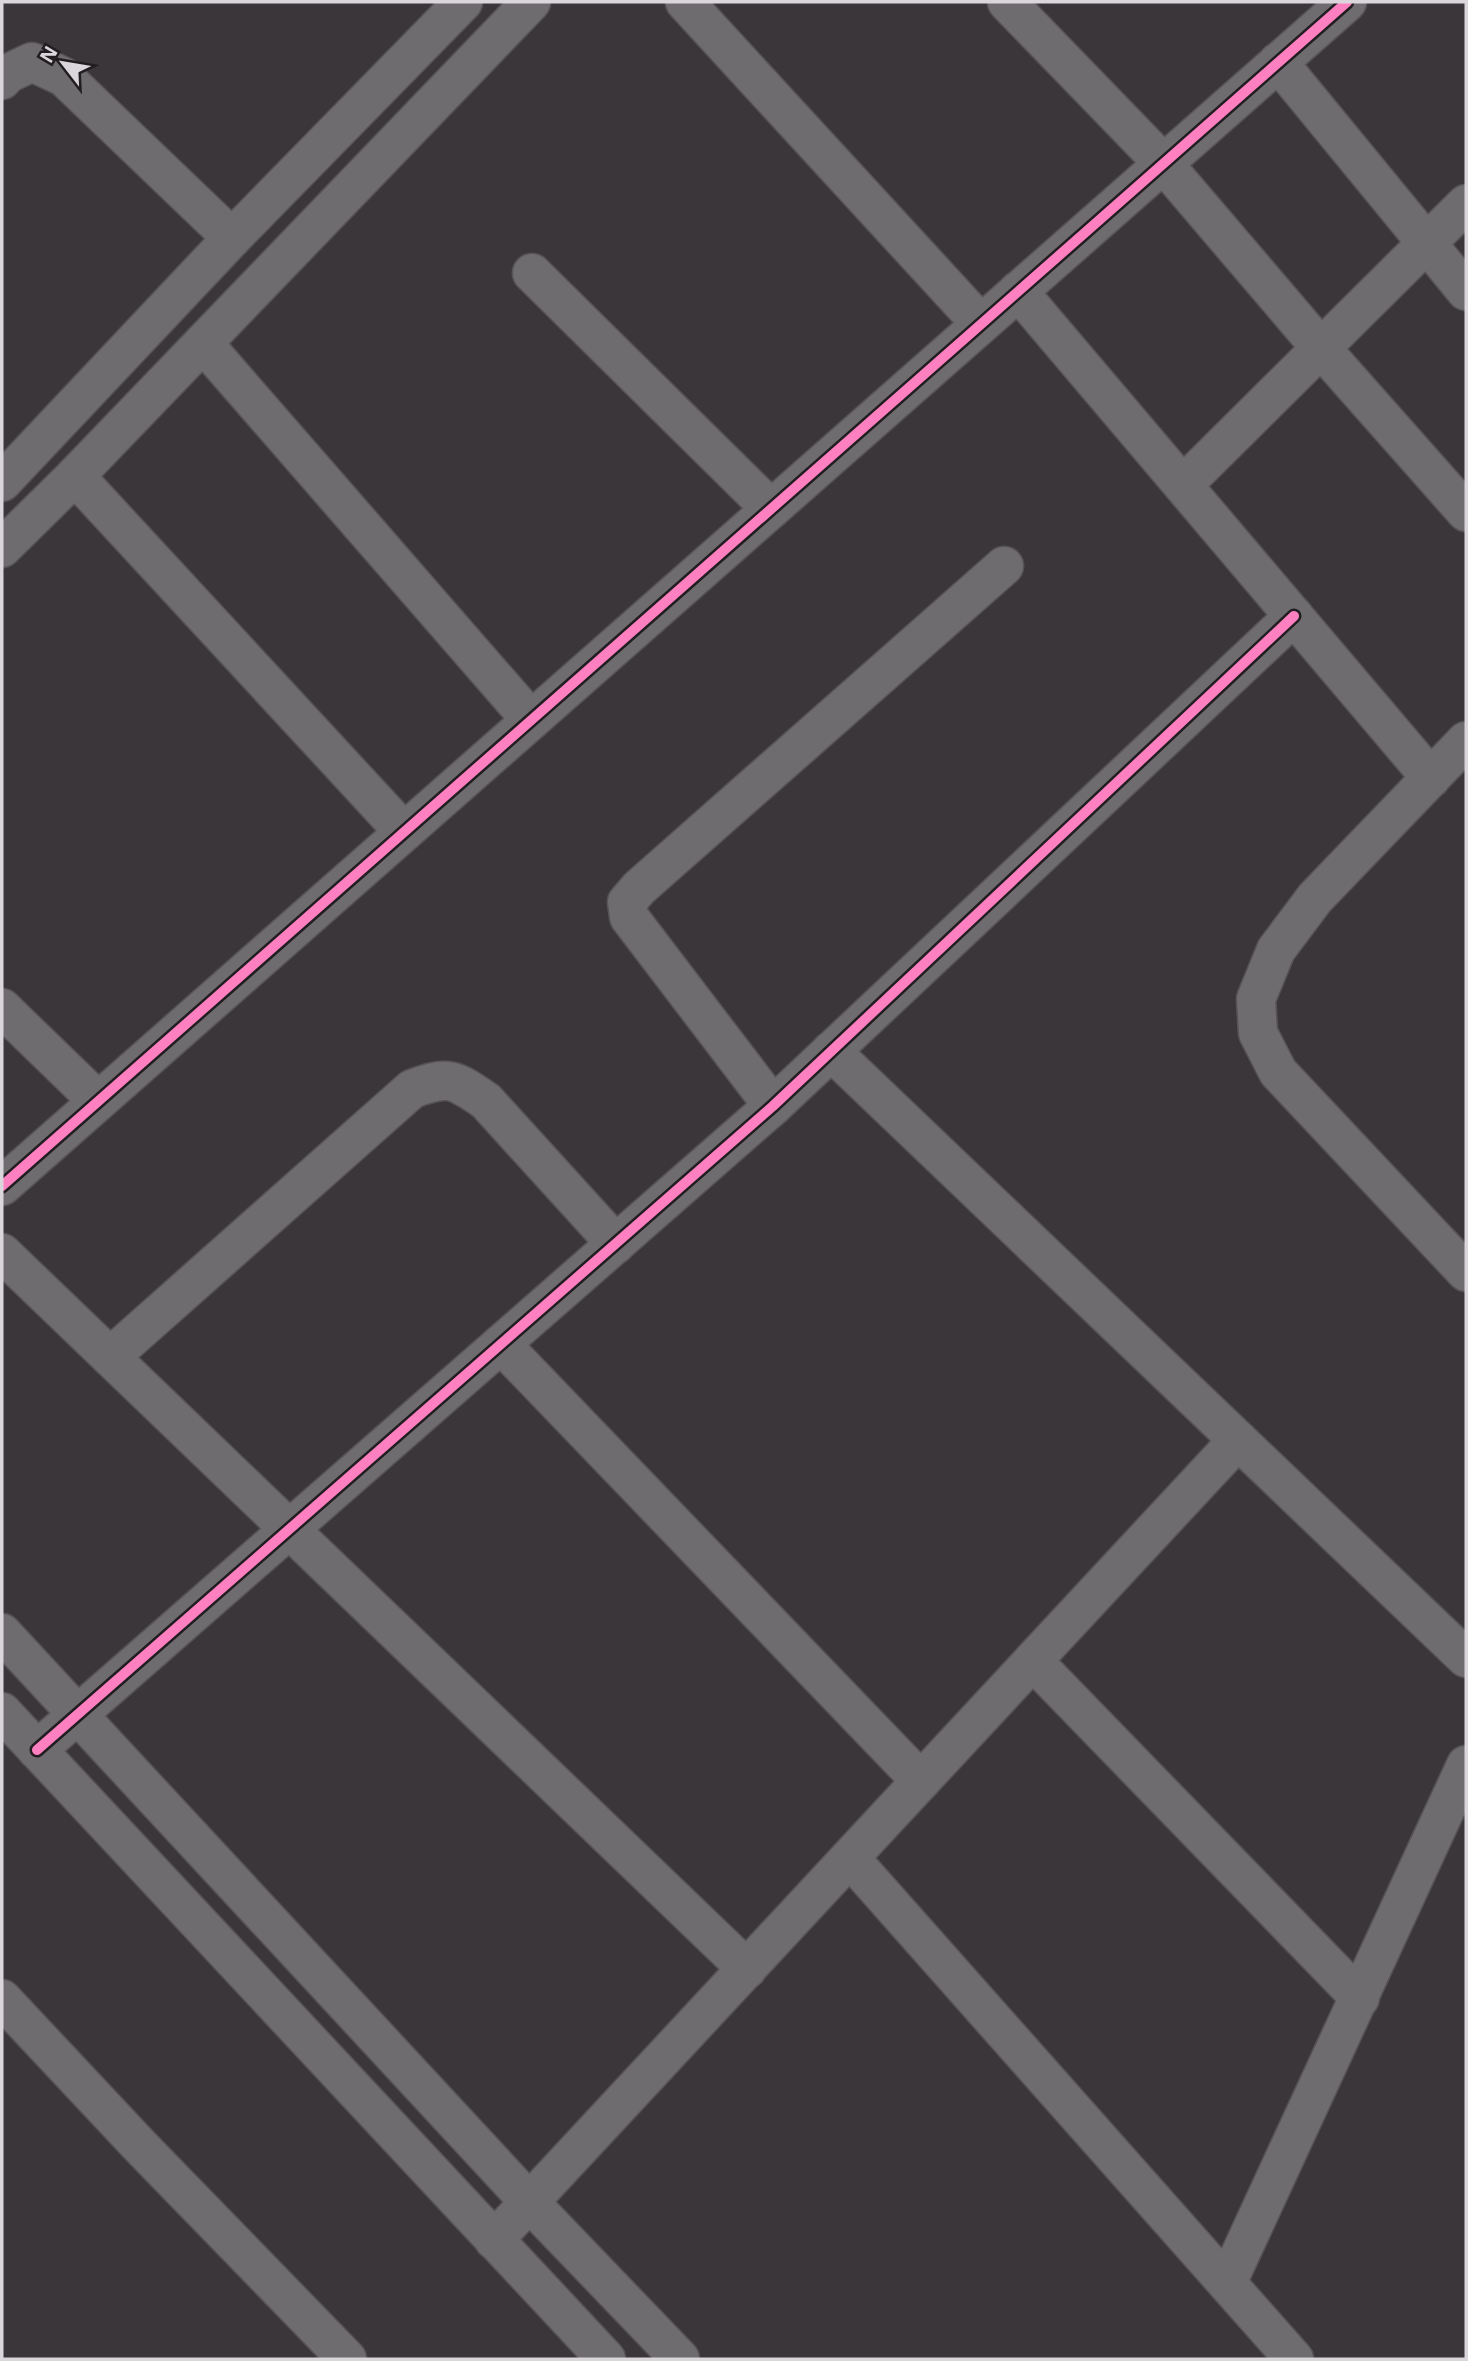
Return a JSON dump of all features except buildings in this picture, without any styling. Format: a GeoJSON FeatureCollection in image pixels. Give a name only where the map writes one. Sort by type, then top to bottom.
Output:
{"type":"FeatureCollection","features":[{"type":"Feature","properties":{"kind":"street"},"geometry":{"type":"LineString","coordinates":[[32,519],[2,483],[232,238],[463,2]]}},
{"type":"Feature","properties":{"kind":"street"},"geometry":{"type":"LineString","coordinates":[[2,548],[75,476],[531,2]]}},
{"type":"Feature","properties":{"kind":"street"},"geometry":{"type":"LineString","coordinates":[[685,2],[981,324]]}},
{"type":"Feature","properties":{"kind":"street"},"geometry":{"type":"LineString","coordinates":[[1007,2],[1163,163],[1466,512]]}},
{"type":"Feature","properties":{"kind":"street"},"geometry":{"type":"LineString","coordinates":[[2,1186],[1347,2]]}},
{"type":"Feature","properties":{"kind":"street"},"geometry":{"type":"LineString","coordinates":[[2,80],[32,62],[64,77],[232,238]]}},
{"type":"Feature","properties":{"kind":"street"},"geometry":{"type":"LineString","coordinates":[[1278,62],[1466,291]]}},
{"type":"Feature","properties":{"kind":"street"},"geometry":{"type":"LineString","coordinates":[[1182,485],[1466,204]]}},
{"type":"Feature","properties":{"kind":"street"},"geometry":{"type":"LineString","coordinates":[[532,273],[771,509]]}},
{"type":"Feature","properties":{"kind":"street"},"geometry":{"type":"LineString","coordinates":[[1018,291],[1431,778]]}},
{"type":"Feature","properties":{"kind":"street"},"geometry":{"type":"LineString","coordinates":[[203,343],[531,720]]}},
{"type":"Feature","properties":{"kind":"street"},"geometry":{"type":"LineString","coordinates":[[75,476],[404,832]]}},
{"type":"Feature","properties":{"kind":"street"},"geometry":{"type":"LineString","coordinates":[[772,1106],[629,917],[627,902],[639,888],[1003,566]]}},
{"type":"Feature","properties":{"kind":"street"},"geometry":{"type":"LineString","coordinates":[[37,1750],[772,1106],[1294,616]]}},
{"type":"Feature","properties":{"kind":"street"},"geometry":{"type":"LineString","coordinates":[[1466,741],[1315,898],[1276,950],[1256,999],[1258,1033],[1278,1072],[1466,1272]]}},
{"type":"Feature","properties":{"kind":"street"},"geometry":{"type":"LineString","coordinates":[[2,1008],[98,1101]]}},
{"type":"Feature","properties":{"kind":"street"},"geometry":{"type":"LineString","coordinates":[[831,1051],[1466,1658]]}},
{"type":"Feature","properties":{"kind":"street"},"geometry":{"type":"LineString","coordinates":[[110,1357],[412,1089],[438,1079],[463,1085],[486,1101],[616,1244]]}},
{"type":"Feature","properties":{"kind":"street"},"geometry":{"type":"LineString","coordinates":[[2,1253],[747,1969]]}},
{"type":"Feature","properties":{"kind":"street"},"geometry":{"type":"LineString","coordinates":[[501,1344],[921,1781]]}},
{"type":"Feature","properties":{"kind":"street"},"geometry":{"type":"LineString","coordinates":[[494,2240],[1238,1440]]}},
{"type":"Feature","properties":{"kind":"street"},"geometry":{"type":"LineString","coordinates":[[2,1633],[530,2202],[680,2359]]}},
{"type":"Feature","properties":{"kind":"street"},"geometry":{"type":"LineString","coordinates":[[1032,1661],[1360,1998]]}},
{"type":"Feature","properties":{"kind":"street"},"geometry":{"type":"LineString","coordinates":[[2,1712],[606,2359]]}},
{"type":"Feature","properties":{"kind":"street"},"geometry":{"type":"LineString","coordinates":[[1227,2283],[1466,1765]]}},
{"type":"Feature","properties":{"kind":"street"},"geometry":{"type":"LineString","coordinates":[[850,1858],[1294,2359]]}},
{"type":"Feature","properties":{"kind":"street"},"geometry":{"type":"LineString","coordinates":[[2,1999],[139,2145],[347,2359]]}},
{"type":"Feature","properties":{"kind":"cycle path"},"geometry":{"type":"LineString","coordinates":[[2,1186],[1347,2]]}},
{"type":"Feature","properties":{"kind":"cycle path"},"geometry":{"type":"LineString","coordinates":[[37,1750],[773,1106],[1294,616]]}}]}
